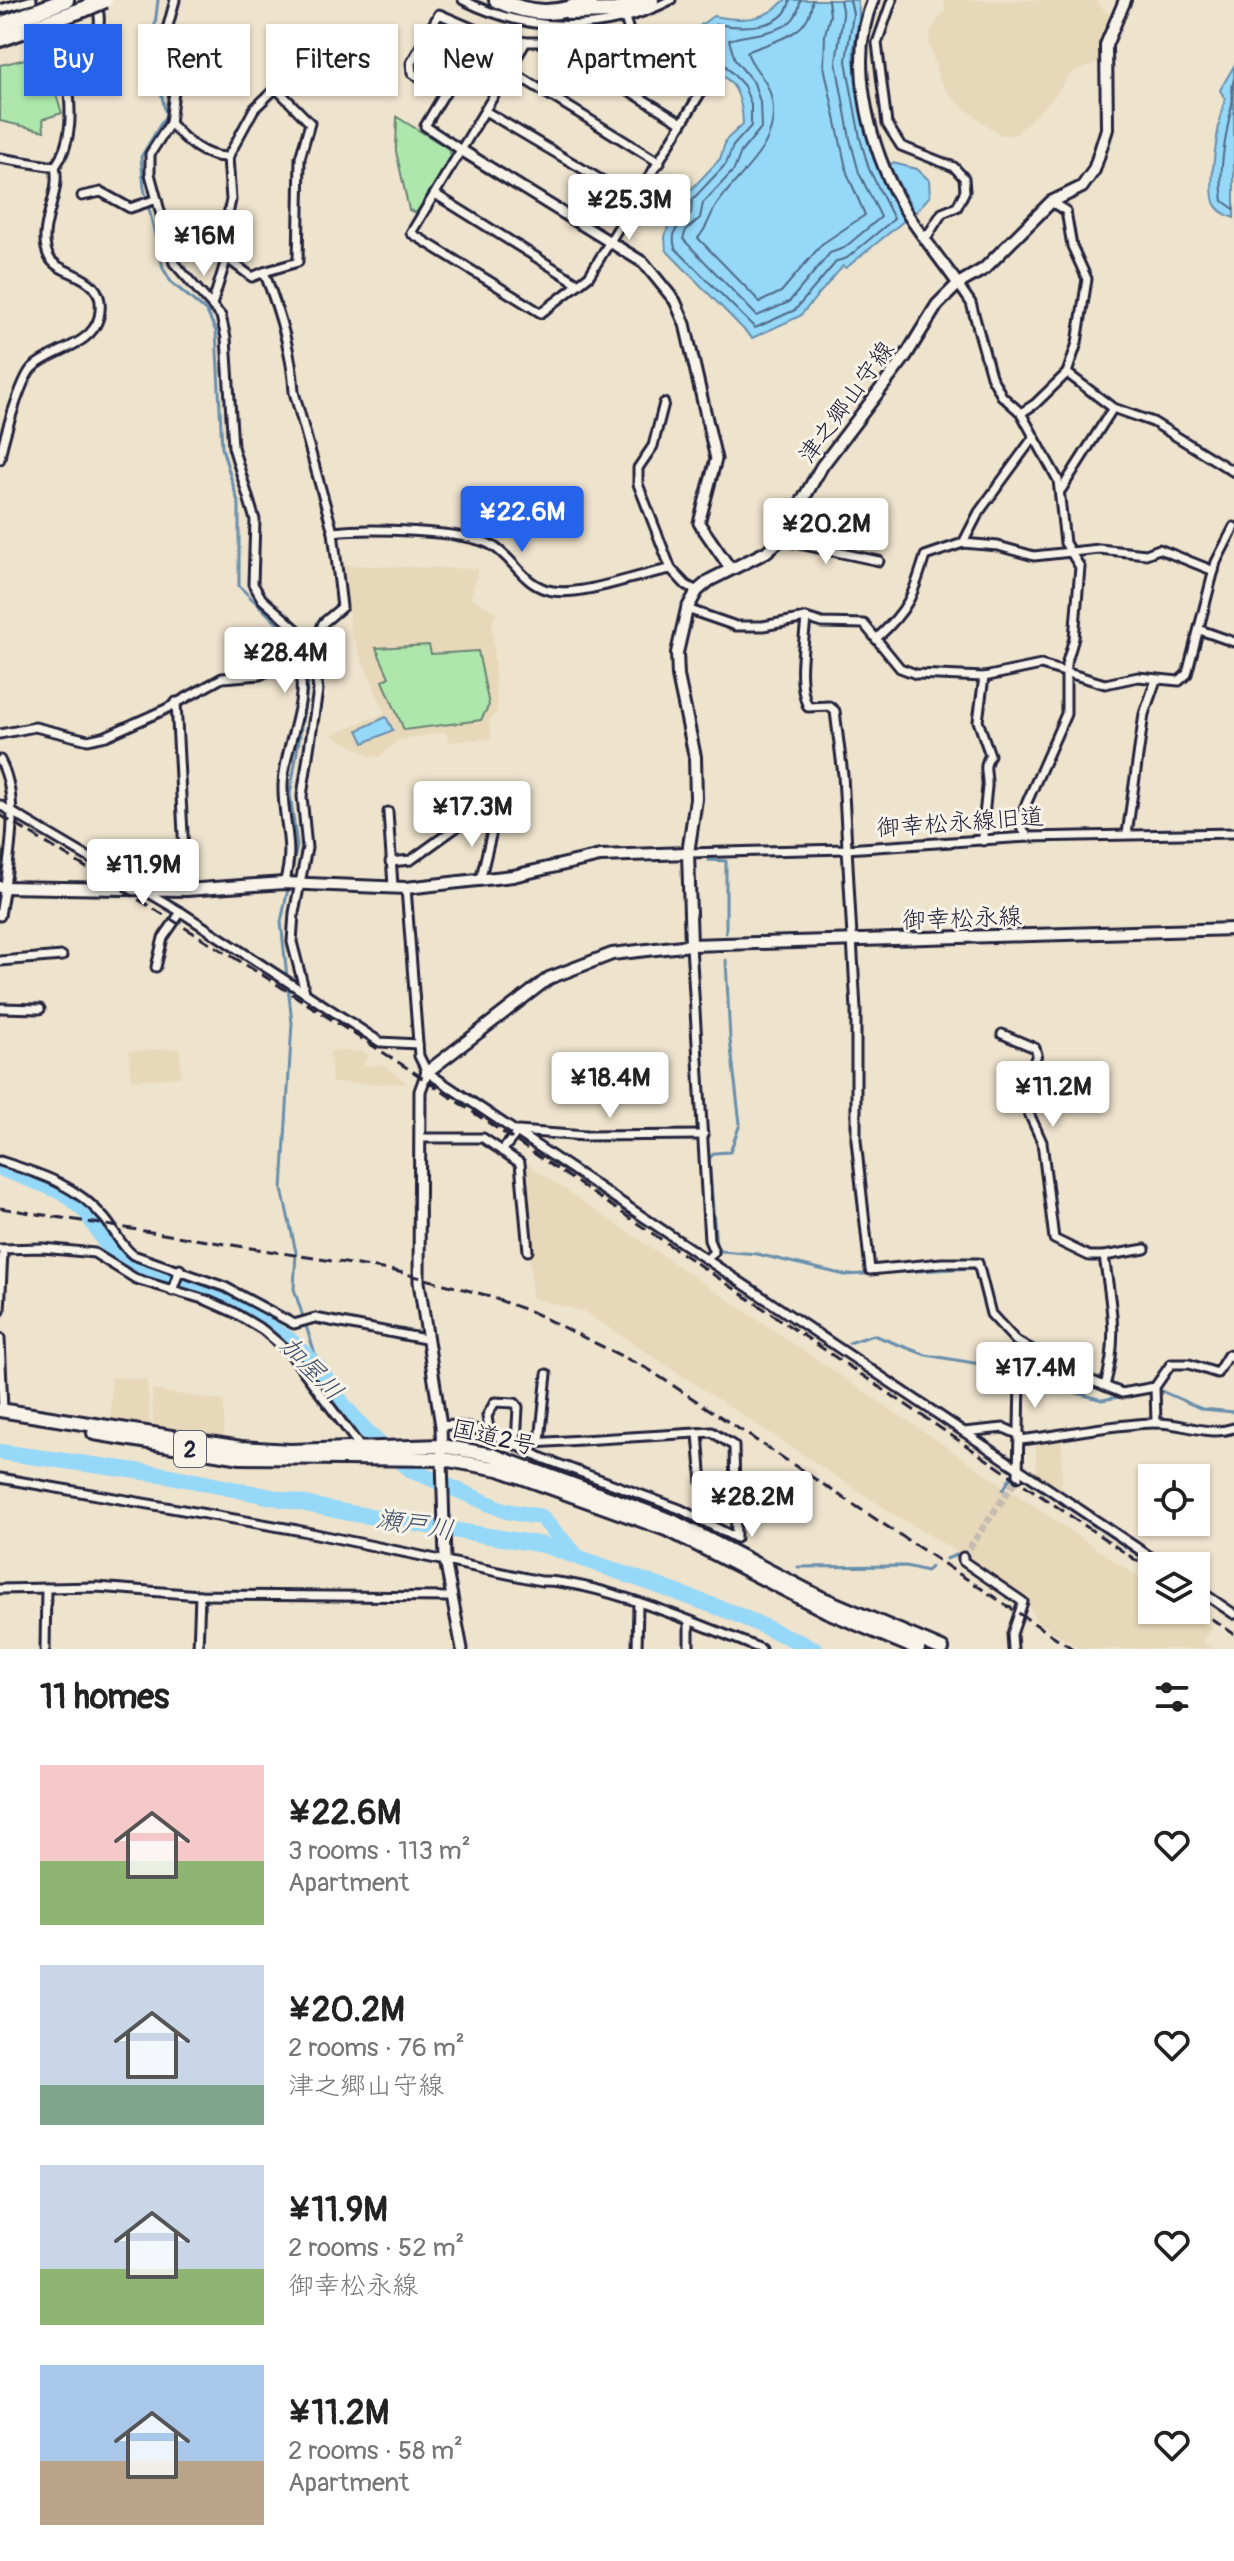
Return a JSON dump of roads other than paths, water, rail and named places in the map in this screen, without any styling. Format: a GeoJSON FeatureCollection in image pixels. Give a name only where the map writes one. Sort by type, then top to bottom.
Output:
{"type":"FeatureCollection","features":[{"type":"Feature","properties":{"kind":"highway"},"geometry":{"type":"LineString","coordinates":[[0,24],[51,0]]}},
{"type":"Feature","properties":{"kind":"highway"},"geometry":{"type":"LineString","coordinates":[[0,24],[66,0]]}},
{"type":"Feature","properties":{"kind":"highway"},"geometry":{"type":"LineString","coordinates":[[0,39],[105,0]]}},
{"type":"Feature","properties":{"kind":"highway"},"geometry":{"type":"LineString","coordinates":[[497,0],[534,12],[603,13],[651,0]]}},
{"type":"Feature","properties":{"kind":"highway"},"geometry":{"type":"LineString","coordinates":[[566,12],[591,0]]}},
{"type":"Feature","properties":{"kind":"highway","name":"国道2号"},"geometry":{"type":"LineString","coordinates":[[1,1413],[241,1448],[290,1451],[400,1448],[492,1455],[540,1464],[674,1522],[734,1544],[821,1598],[942,1649]]}},
{"type":"Feature","properties":{"kind":"highway","name":"国道2号"},"geometry":{"type":"LineString","coordinates":[[1,1413],[241,1457],[411,1459],[442,1452],[636,1516],[715,1552],[827,1611],[918,1649]]}},
{"type":"Feature","properties":{"kind":"main road","name":"津之郷山守線"},"geometry":{"type":"LineString","coordinates":[[688,853],[696,799],[695,757],[678,676],[677,653],[687,609],[697,591],[730,568],[766,552],[780,540],[822,466],[905,357],[937,305],[958,284],[984,269],[1051,202],[1082,187],[1101,156],[1107,129],[1106,45],[1125,0]]}},
{"type":"Feature","properties":{"kind":"main road"},"geometry":{"type":"LineString","coordinates":[[2,887],[186,890],[292,884],[406,888],[480,881],[600,856],[688,853],[691,945]]}},
{"type":"Feature","properties":{"kind":"main road","name":"御幸松永線"},"geometry":{"type":"LineString","coordinates":[[427,1072],[549,978],[612,954],[691,945],[1234,929]]}},
{"type":"Feature","properties":{"kind":"street"},"geometry":{"type":"LineString","coordinates":[[0,9],[32,0]]}},
{"type":"Feature","properties":{"kind":"street"},"geometry":{"type":"LineString","coordinates":[[167,24],[175,0]]}},
{"type":"Feature","properties":{"kind":"street"},"geometry":{"type":"LineString","coordinates":[[463,0],[508,19],[539,26],[571,28],[625,18],[671,0]]}},
{"type":"Feature","properties":{"kind":"street"},"geometry":{"type":"LineString","coordinates":[[873,0],[863,39],[863,74],[881,162],[896,195],[971,303],[991,376],[1002,396],[1021,413],[1061,490],[1065,543],[1080,567],[1074,638],[1066,672],[1066,714],[1019,824],[1028,837]]}},
{"type":"Feature","properties":{"kind":"street"},"geometry":{"type":"LineString","coordinates":[[892,0],[877,43],[887,124],[901,146],[954,167],[964,178],[965,191],[957,207],[942,213],[926,238]]}},
{"type":"Feature","properties":{"kind":"street"},"geometry":{"type":"LineString","coordinates":[[0,459],[1,440],[21,385],[32,368],[85,337],[99,317],[97,291],[85,279],[54,264],[48,256],[46,236],[57,178],[55,167],[64,153],[71,130],[67,69],[96,40],[101,27],[90,4]]}},
{"type":"Feature","properties":{"kind":"street"},"geometry":{"type":"LineString","coordinates":[[433,24],[439,14],[462,24]]}},
{"type":"Feature","properties":{"kind":"street"},"geometry":{"type":"LineString","coordinates":[[494,96],[411,233],[541,313],[589,276],[701,92],[635,50],[625,18]]}},
{"type":"Feature","properties":{"kind":"street"},"geometry":{"type":"LineString","coordinates":[[522,41],[549,42],[682,123]]}},
{"type":"Feature","properties":{"kind":"street"},"geometry":{"type":"LineString","coordinates":[[522,49],[526,42]]}},
{"type":"Feature","properties":{"kind":"street"},"geometry":{"type":"LineString","coordinates":[[522,78],[660,163]]}},
{"type":"Feature","properties":{"kind":"street"},"geometry":{"type":"LineString","coordinates":[[276,88],[310,123],[300,158],[298,262],[252,277],[220,253],[232,189],[228,157],[254,109],[276,88]]}},
{"type":"Feature","properties":{"kind":"street"},"geometry":{"type":"LineString","coordinates":[[173,96],[170,123],[150,154],[157,199],[174,263],[221,316],[226,338],[233,447],[255,520],[253,584],[262,599],[304,636],[313,649],[318,690],[302,796],[307,848],[292,884]]}},
{"type":"Feature","properties":{"kind":"street"},"geometry":{"type":"LineString","coordinates":[[444,96],[425,126],[644,263],[675,301],[685,324],[716,459],[699,523],[730,568]]}},
{"type":"Feature","properties":{"kind":"street"},"geometry":{"type":"LineString","coordinates":[[485,111],[635,200]]}},
{"type":"Feature","properties":{"kind":"street"},"geometry":{"type":"LineString","coordinates":[[170,123],[195,147],[217,157],[228,157]]}},
{"type":"Feature","properties":{"kind":"street"},"geometry":{"type":"LineString","coordinates":[[0,158],[55,167]]}},
{"type":"Feature","properties":{"kind":"street"},"geometry":{"type":"LineString","coordinates":[[82,196],[101,192],[130,208],[157,199]]}},
{"type":"Feature","properties":{"kind":"street"},"geometry":{"type":"LineString","coordinates":[[435,194],[579,284]]}},
{"type":"Feature","properties":{"kind":"street"},"geometry":{"type":"LineString","coordinates":[[1021,413],[1067,373],[1077,343],[1087,279],[1072,246],[1066,211],[1051,202]]}},
{"type":"Feature","properties":{"kind":"street"},"geometry":{"type":"LineString","coordinates":[[212,305],[226,260]]}},
{"type":"Feature","properties":{"kind":"street"},"geometry":{"type":"LineString","coordinates":[[0,734],[48,727],[88,740],[135,724],[222,678],[260,675],[313,649],[323,623],[342,607],[333,532],[294,392],[293,365],[264,272]]}},
{"type":"Feature","properties":{"kind":"street"},"geometry":{"type":"LineString","coordinates":[[1067,373],[1113,408],[1153,422],[1234,472]]}},
{"type":"Feature","properties":{"kind":"street"},"geometry":{"type":"LineString","coordinates":[[664,403],[653,446],[638,468],[638,484],[671,569],[686,585],[697,591]]}},
{"type":"Feature","properties":{"kind":"street"},"geometry":{"type":"LineString","coordinates":[[1061,490],[1113,408]]}},
{"type":"Feature","properties":{"kind":"street"},"geometry":{"type":"LineString","coordinates":[[963,543],[979,512],[1033,438]]}},
{"type":"Feature","properties":{"kind":"street"},"geometry":{"type":"LineString","coordinates":[[687,609],[736,626],[763,626],[806,618],[822,623],[864,624],[900,668],[916,674],[984,677],[1041,665],[1105,684],[1138,677],[1184,679],[1214,571],[1234,527]]}},
{"type":"Feature","properties":{"kind":"street"},"geometry":{"type":"LineString","coordinates":[[333,532],[426,533],[486,542],[529,582],[540,589],[565,593],[671,569]]}},
{"type":"Feature","properties":{"kind":"street"},"geometry":{"type":"LineString","coordinates":[[780,540],[879,561]]}},
{"type":"Feature","properties":{"kind":"street"},"geometry":{"type":"LineString","coordinates":[[876,639],[908,607],[925,556],[963,543],[998,546],[1034,556],[1099,549],[1146,554],[1159,549],[1214,571]]}},
{"type":"Feature","properties":{"kind":"street"},"geometry":{"type":"LineString","coordinates":[[806,618],[802,667],[805,700],[808,707],[829,706],[835,711],[856,1010],[856,1140],[870,1270],[978,1263],[991,1314],[1001,1327],[1030,1349],[1105,1386],[1131,1393],[1155,1391]]}},
{"type":"Feature","properties":{"kind":"street"},"geometry":{"type":"LineString","coordinates":[[1200,630],[1234,642]]}},
{"type":"Feature","properties":{"kind":"street"},"geometry":{"type":"LineString","coordinates":[[296,657],[301,686],[283,783],[291,838],[292,942],[305,992]]}},
{"type":"Feature","properties":{"kind":"street"},"geometry":{"type":"LineString","coordinates":[[983,841],[982,804],[987,786],[983,767],[990,755],[978,721],[984,677]]}},
{"type":"Feature","properties":{"kind":"street"},"geometry":{"type":"LineString","coordinates":[[1127,834],[1144,714],[1156,680]]}},
{"type":"Feature","properties":{"kind":"street"},"geometry":{"type":"LineString","coordinates":[[176,702],[186,890]]}},
{"type":"Feature","properties":{"kind":"street"},"geometry":{"type":"LineString","coordinates":[[295,730],[311,732]]}},
{"type":"Feature","properties":{"kind":"street"},"geometry":{"type":"LineString","coordinates":[[0,760],[9,777],[11,812],[0,916]]}},
{"type":"Feature","properties":{"kind":"street"},"geometry":{"type":"LineString","coordinates":[[0,805],[181,912],[380,1042],[418,1044]]}},
{"type":"Feature","properties":{"kind":"street"},"geometry":{"type":"LineString","coordinates":[[388,812],[393,886]]}},
{"type":"Feature","properties":{"kind":"street"},"geometry":{"type":"LineString","coordinates":[[480,881],[494,823]]}},
{"type":"Feature","properties":{"kind":"street"},"geometry":{"type":"LineString","coordinates":[[390,862],[411,860],[461,824]]}},
{"type":"Feature","properties":{"kind":"street","name":"御幸松永線旧道"},"geometry":{"type":"LineString","coordinates":[[688,853],[846,849],[1028,837],[1234,833]]}},
{"type":"Feature","properties":{"kind":"street"},"geometry":{"type":"LineString","coordinates":[[406,888],[418,1044],[422,1066],[427,1072],[515,1134],[964,1432],[1018,1472],[1142,1552]]}},
{"type":"Feature","properties":{"kind":"street"},"geometry":{"type":"LineString","coordinates":[[156,967],[163,938],[181,912]]}},
{"type":"Feature","properties":{"kind":"street"},"geometry":{"type":"LineString","coordinates":[[691,945],[709,1240],[714,1252],[707,1259]]}},
{"type":"Feature","properties":{"kind":"street"},"geometry":{"type":"LineString","coordinates":[[0,961],[62,956]]}},
{"type":"Feature","properties":{"kind":"street"},"geometry":{"type":"LineString","coordinates":[[0,1008],[40,1009]]}},
{"type":"Feature","properties":{"kind":"street"},"geometry":{"type":"LineString","coordinates":[[1002,1034],[1035,1048],[1037,1054],[1022,1098],[1042,1142],[1054,1239],[1089,1256],[1145,1249]]}},
{"type":"Feature","properties":{"kind":"street"},"geometry":{"type":"LineString","coordinates":[[427,1072],[420,1091],[419,1282],[425,1339],[441,1426],[444,1557],[462,1649]]}},
{"type":"Feature","properties":{"kind":"street"},"geometry":{"type":"LineString","coordinates":[[515,1134],[704,1135]]}},
{"type":"Feature","properties":{"kind":"street"},"geometry":{"type":"LineString","coordinates":[[502,1151],[515,1134]]}},
{"type":"Feature","properties":{"kind":"street"},"geometry":{"type":"LineString","coordinates":[[421,1138],[483,1138],[520,1163],[528,1251]]}},
{"type":"Feature","properties":{"kind":"street"},"geometry":{"type":"LineString","coordinates":[[0,1161],[54,1178],[72,1189],[106,1220],[123,1247],[133,1255],[225,1287],[294,1324],[315,1318],[425,1339]]}},
{"type":"Feature","properties":{"kind":"street"},"geometry":{"type":"LineString","coordinates":[[0,1311],[1,1250],[43,1248],[94,1253],[136,1279],[206,1300],[263,1330],[309,1374],[366,1448]]}},
{"type":"Feature","properties":{"kind":"street"},"geometry":{"type":"LineString","coordinates":[[1104,1256],[1115,1332],[1115,1353],[1105,1386]]}},
{"type":"Feature","properties":{"kind":"street"},"geometry":{"type":"LineString","coordinates":[[173,1290],[179,1271]]}},
{"type":"Feature","properties":{"kind":"street"},"geometry":{"type":"LineString","coordinates":[[0,1338],[1,1413]]}},
{"type":"Feature","properties":{"kind":"street"},"geometry":{"type":"LineString","coordinates":[[1018,1472],[1020,1379],[1030,1349]]}},
{"type":"Feature","properties":{"kind":"street"},"geometry":{"type":"LineString","coordinates":[[1156,1423],[1155,1391],[1171,1364],[1189,1364],[1217,1373],[1228,1355],[1234,1358]]}},
{"type":"Feature","properties":{"kind":"street"},"geometry":{"type":"LineString","coordinates":[[540,1441],[547,1374]]}},
{"type":"Feature","properties":{"kind":"street"},"geometry":{"type":"LineString","coordinates":[[490,1437],[487,1416],[495,1402],[515,1403],[518,1407],[516,1444]]}},
{"type":"Feature","properties":{"kind":"street"},"geometry":{"type":"LineString","coordinates":[[964,1432],[1004,1428],[1020,1438],[1156,1423],[1213,1432],[1234,1428]]}},
{"type":"Feature","properties":{"kind":"street"},"geometry":{"type":"LineString","coordinates":[[441,1426],[455,1424],[516,1444],[712,1432],[734,1446],[734,1544]]}},
{"type":"Feature","properties":{"kind":"street"},"geometry":{"type":"LineString","coordinates":[[698,1433],[702,1484]]}},
{"type":"Feature","properties":{"kind":"street"},"geometry":{"type":"LineString","coordinates":[[516,1444],[540,1464]]}},
{"type":"Feature","properties":{"kind":"street"},"geometry":{"type":"LineString","coordinates":[[0,1478],[444,1557],[541,1581],[557,1580],[638,1604],[761,1649]]}},
{"type":"Feature","properties":{"kind":"street"},"geometry":{"type":"LineString","coordinates":[[963,1557],[963,1561],[1023,1602],[1012,1634],[1013,1649]]}},
{"type":"Feature","properties":{"kind":"street"},"geometry":{"type":"LineString","coordinates":[[45,1649],[46,1588]]}},
{"type":"Feature","properties":{"kind":"street"},"geometry":{"type":"LineString","coordinates":[[0,1589],[161,1589],[200,1595],[450,1597]]}},
{"type":"Feature","properties":{"kind":"street"},"geometry":{"type":"LineString","coordinates":[[198,1649],[200,1595]]}},
{"type":"Feature","properties":{"kind":"street"},"geometry":{"type":"LineString","coordinates":[[1210,1598],[1234,1614]]}},
{"type":"Feature","properties":{"kind":"street"},"geometry":{"type":"LineString","coordinates":[[637,1649],[638,1604]]}},
{"type":"Feature","properties":{"kind":"street"},"geometry":{"type":"LineString","coordinates":[[689,1622],[689,1649]]}},
{"type":"Feature","properties":{"kind":"water"},"geometry":{"type":"Polygon","coordinates":[[[785,0],[857,0],[859,15],[854,61],[861,103],[877,163],[905,220],[846,268],[843,266],[800,316],[752,338],[666,250],[665,237],[671,217],[685,209],[680,196],[687,194],[720,159],[726,140],[743,124],[739,96],[725,78],[725,24],[702,24],[713,16],[751,18],[777,7],[785,0]]]}},
{"type":"Feature","properties":{"kind":"water"},"geometry":{"type":"Polygon","coordinates":[[[1234,66],[1234,218],[1215,205],[1212,181],[1225,99],[1220,90],[1234,66]]]}},
{"type":"Feature","properties":{"kind":"water"},"geometry":{"type":"Polygon","coordinates":[[[888,164],[917,169],[929,180],[930,196],[915,213],[888,164]]]}},
{"type":"Feature","properties":{"kind":"water"},"geometry":{"type":"Polygon","coordinates":[[[386,717],[393,730],[364,743],[358,730],[386,717]]]}},
{"type":"Feature","properties":{"kind":"waterway"},"geometry":{"type":"LineString","coordinates":[[158,0],[152,50],[166,115],[141,157],[144,188],[163,268],[171,282],[207,312],[216,331],[222,448],[239,505],[239,586],[290,636],[308,665],[308,685],[290,794],[297,846],[281,922],[292,1023],[282,1189],[296,1252],[294,1289],[320,1369]]}},
{"type":"Feature","properties":{"kind":"waterway"},"geometry":{"type":"LineString","coordinates":[[708,860],[726,861],[726,933]]}},
{"type":"Feature","properties":{"kind":"waterway"},"geometry":{"type":"LineString","coordinates":[[726,960],[730,1040],[740,1124],[730,1152],[714,1153],[709,1159],[716,1245],[721,1251],[757,1254],[845,1275],[974,1268],[987,1317],[1025,1352]]}},
{"type":"Feature","properties":{"kind":"waterway"},"geometry":{"type":"LineString","coordinates":[[443,1088],[513,1135]]}},
{"type":"Feature","properties":{"kind":"waterway"},"geometry":{"type":"LineString","coordinates":[[563,1167],[1138,1555]]}},
{"type":"Feature","properties":{"kind":"waterway","name":"加屋川"},"geometry":{"type":"LineString","coordinates":[[0,1168],[63,1192],[86,1212],[111,1252],[127,1263],[218,1296],[289,1339],[320,1369],[344,1406],[370,1435],[411,1470],[506,1511],[541,1517],[575,1554]]}},
{"type":"Feature","properties":{"kind":"waterway"},"geometry":{"type":"LineString","coordinates":[[849,1343],[873,1335],[926,1355],[998,1367],[1017,1375]]}},
{"type":"Feature","properties":{"kind":"waterway"},"geometry":{"type":"LineString","coordinates":[[1035,1357],[1118,1395]]}},
{"type":"Feature","properties":{"kind":"waterway"},"geometry":{"type":"LineString","coordinates":[[1028,1379],[1102,1400],[1159,1390],[1202,1409],[1234,1412]]}},
{"type":"Feature","properties":{"kind":"waterway","name":"瀬戸川"},"geometry":{"type":"LineString","coordinates":[[0,1452],[166,1475],[344,1512],[544,1545],[731,1612],[815,1649]]}},
{"type":"Feature","properties":{"kind":"waterway"},"geometry":{"type":"LineString","coordinates":[[1003,1490],[1014,1472]]}},
{"type":"Feature","properties":{"kind":"waterway"},"geometry":{"type":"LineString","coordinates":[[946,1559],[962,1553]]}},
{"type":"Feature","properties":{"kind":"waterway"},"geometry":{"type":"LineString","coordinates":[[798,1567],[906,1566],[927,1571],[931,1567]]}},
{"type":"Feature","properties":{"kind":"waterway"},"geometry":{"type":"LineString","coordinates":[[1210,1604],[1234,1620]]}},
{"type":"Feature","properties":{"kind":"tunnel"},"geometry":{"type":"LineString","coordinates":[[963,1557],[1018,1477]]}},
{"type":"Feature","properties":{"kind":"railway"},"geometry":{"type":"LineString","coordinates":[[0,815],[264,976],[415,1073],[1138,1562]]}},
{"type":"Feature","properties":{"kind":"railway"},"geometry":{"type":"LineString","coordinates":[[0,1208],[395,1271],[482,1294],[532,1312],[648,1369],[1073,1649]]}},
{"type":"Feature","properties":{"kind":"railway"},"geometry":{"type":"LineString","coordinates":[[1210,1618],[1234,1634]]}}]}
